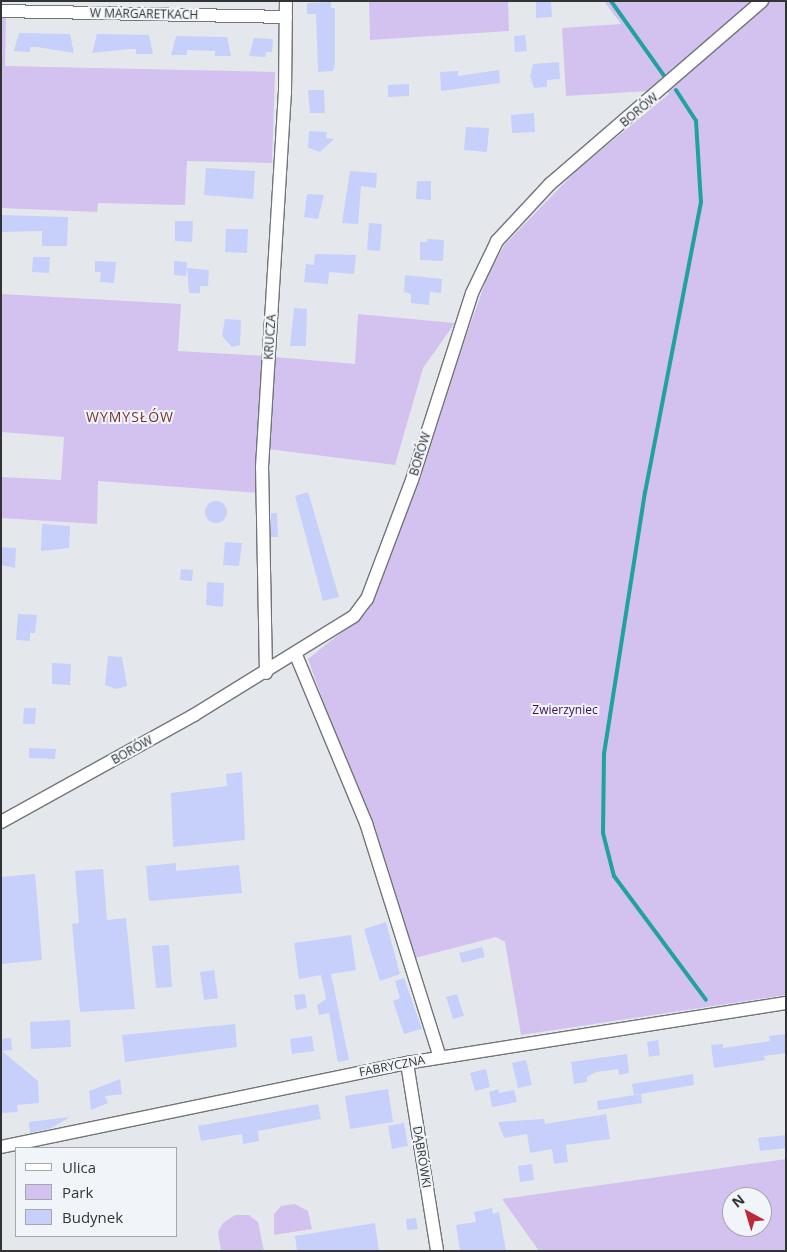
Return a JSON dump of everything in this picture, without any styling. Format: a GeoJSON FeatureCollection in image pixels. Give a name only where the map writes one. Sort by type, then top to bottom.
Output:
{"type":"FeatureCollection","features":[{"type":"Feature","properties":{"kind":"street","name":"KRUCZA"},"geometry":{"type":"LineString","coordinates":[[266,672],[262,467],[286,1]]}},
{"type":"Feature","properties":{"kind":"street","name":"BORÓW"},"geometry":{"type":"LineString","coordinates":[[1,822],[296,655],[354,616],[367,599],[412,480],[472,293],[497,241],[550,184],[762,1]]}},
{"type":"Feature","properties":{"kind":"street","name":"W MARGARETKACH"},"geometry":{"type":"LineString","coordinates":[[1,11],[286,17]]}},
{"type":"Feature","properties":{"kind":"street"},"geometry":{"type":"LineString","coordinates":[[296,655],[366,824],[440,1057]]}},
{"type":"Feature","properties":{"kind":"street","name":"FABRYCZNA"},"geometry":{"type":"LineString","coordinates":[[1,1147],[407,1063],[786,1003]]}},
{"type":"Feature","properties":{"kind":"street","name":"DĄBRÓWKI"},"geometry":{"type":"LineString","coordinates":[[407,1063],[437,1251]]}},
{"type":"Feature","properties":{"kind":"green space"},"geometry":{"type":"Polygon","coordinates":[[[369,1],[508,1],[509,31],[370,40],[369,1]]]}},
{"type":"Feature","properties":{"kind":"green space","name":"Zwierzyniec"},"geometry":{"type":"Polygon","coordinates":[[[604,1],[786,1],[786,995],[521,1035],[505,942],[496,937],[415,958],[308,659],[367,612],[488,275],[505,244],[577,170],[669,94],[661,82],[649,91],[566,96],[562,28],[621,24],[604,1]]]}},
{"type":"Feature","properties":{"kind":"green space"},"geometry":{"type":"Polygon","coordinates":[[[1,16],[6,16],[5,66],[275,72],[272,163],[187,161],[185,205],[98,203],[97,212],[1,208],[1,16]]]}},
{"type":"Feature","properties":{"kind":"green space"},"geometry":{"type":"Polygon","coordinates":[[[1,294],[181,304],[178,351],[265,356],[259,493],[98,481],[97,524],[1,518],[1,477],[61,480],[64,437],[1,432],[1,294]]]}},
{"type":"Feature","properties":{"kind":"green space"},"geometry":{"type":"Polygon","coordinates":[[[358,314],[455,323],[423,368],[395,465],[268,449],[275,357],[355,364],[358,314]]]}},
{"type":"Feature","properties":{"kind":"green space"},"geometry":{"type":"Polygon","coordinates":[[[786,1159],[786,1251],[539,1251],[502,1199],[786,1159]]]}},
{"type":"Feature","properties":{"kind":"green space"},"geometry":{"type":"Polygon","coordinates":[[[295,1204],[308,1211],[312,1229],[274,1235],[274,1214],[281,1206],[295,1204]]]}},
{"type":"Feature","properties":{"kind":"green space"},"geometry":{"type":"Polygon","coordinates":[[[235,1215],[249,1215],[258,1222],[264,1251],[221,1251],[218,1232],[223,1223],[235,1215]]]}},
{"type":"Feature","properties":{"kind":"building"},"geometry":{"type":"Polygon","coordinates":[[[536,1],[551,1],[552,17],[536,18],[536,1]]]}},
{"type":"Feature","properties":{"kind":"building"},"geometry":{"type":"Polygon","coordinates":[[[331,2],[331,8],[335,8],[335,64],[333,71],[318,72],[316,14],[307,14],[307,3],[331,2]]]}},
{"type":"Feature","properties":{"kind":"building"},"geometry":{"type":"Polygon","coordinates":[[[19,33],[70,34],[74,53],[37,47],[30,47],[30,52],[14,51],[19,33]]]}},
{"type":"Feature","properties":{"kind":"building"},"geometry":{"type":"Polygon","coordinates":[[[97,34],[149,35],[153,54],[136,54],[136,49],[92,53],[97,34]]]}},
{"type":"Feature","properties":{"kind":"building"},"geometry":{"type":"Polygon","coordinates":[[[525,35],[527,51],[515,52],[514,36],[525,35]]]}},
{"type":"Feature","properties":{"kind":"building"},"geometry":{"type":"Polygon","coordinates":[[[176,36],[227,37],[231,56],[215,56],[215,51],[187,50],[187,55],[171,55],[176,36]]]}},
{"type":"Feature","properties":{"kind":"building"},"geometry":{"type":"Polygon","coordinates":[[[254,38],[273,39],[272,52],[266,52],[265,57],[249,56],[254,38]]]}},
{"type":"Feature","properties":{"kind":"building"},"geometry":{"type":"Polygon","coordinates":[[[559,62],[560,79],[547,80],[547,87],[534,88],[530,76],[533,64],[559,62]]]}},
{"type":"Feature","properties":{"kind":"building"},"geometry":{"type":"Polygon","coordinates":[[[499,70],[500,83],[441,91],[440,72],[458,71],[458,76],[499,70]]]}},
{"type":"Feature","properties":{"kind":"building"},"geometry":{"type":"Polygon","coordinates":[[[409,84],[409,96],[388,97],[388,85],[409,84]]]}},
{"type":"Feature","properties":{"kind":"building"},"geometry":{"type":"Polygon","coordinates":[[[308,90],[324,90],[325,113],[310,113],[308,90]]]}},
{"type":"Feature","properties":{"kind":"building"},"geometry":{"type":"Polygon","coordinates":[[[534,113],[535,132],[512,133],[511,115],[534,113]]]}},
{"type":"Feature","properties":{"kind":"building"},"geometry":{"type":"Polygon","coordinates":[[[466,127],[489,128],[487,152],[464,150],[466,127]]]}},
{"type":"Feature","properties":{"kind":"building"},"geometry":{"type":"Polygon","coordinates":[[[309,131],[327,132],[326,138],[334,139],[320,152],[308,148],[309,131]]]}},
{"type":"Feature","properties":{"kind":"building"},"geometry":{"type":"Polygon","coordinates":[[[206,168],[255,171],[253,199],[204,195],[206,168]]]}},
{"type":"Feature","properties":{"kind":"building"},"geometry":{"type":"Polygon","coordinates":[[[350,171],[377,173],[376,188],[361,186],[358,224],[342,223],[350,171]]]}},
{"type":"Feature","properties":{"kind":"building"},"geometry":{"type":"Polygon","coordinates":[[[417,181],[431,181],[431,200],[416,199],[417,181]]]}},
{"type":"Feature","properties":{"kind":"building"},"geometry":{"type":"Polygon","coordinates":[[[307,194],[324,195],[318,219],[304,217],[307,194]]]}},
{"type":"Feature","properties":{"kind":"building"},"geometry":{"type":"Polygon","coordinates":[[[2,215],[68,217],[67,246],[42,246],[42,231],[2,232],[2,215]]]}},
{"type":"Feature","properties":{"kind":"building"},"geometry":{"type":"Polygon","coordinates":[[[175,221],[193,221],[192,242],[175,241],[175,221]]]}},
{"type":"Feature","properties":{"kind":"building"},"geometry":{"type":"Polygon","coordinates":[[[369,223],[382,224],[380,251],[367,250],[369,223]]]}},
{"type":"Feature","properties":{"kind":"building"},"geometry":{"type":"Polygon","coordinates":[[[226,229],[248,229],[247,253],[225,252],[226,229]]]}},
{"type":"Feature","properties":{"kind":"building"},"geometry":{"type":"Polygon","coordinates":[[[427,239],[444,240],[443,261],[420,260],[420,242],[427,242],[427,239]]]}},
{"type":"Feature","properties":{"kind":"building"},"geometry":{"type":"Polygon","coordinates":[[[315,254],[356,255],[354,274],[329,272],[328,284],[304,282],[306,264],[314,265],[315,254]]]}},
{"type":"Feature","properties":{"kind":"building"},"geometry":{"type":"Polygon","coordinates":[[[33,257],[50,257],[49,273],[32,272],[33,257]]]}},
{"type":"Feature","properties":{"kind":"building"},"geometry":{"type":"Polygon","coordinates":[[[95,261],[116,262],[114,283],[100,282],[101,272],[95,272],[95,261]]]}},
{"type":"Feature","properties":{"kind":"building"},"geometry":{"type":"Polygon","coordinates":[[[174,261],[187,262],[186,276],[174,275],[174,261]]]}},
{"type":"Feature","properties":{"kind":"building"},"geometry":{"type":"Polygon","coordinates":[[[187,268],[209,270],[208,286],[200,286],[200,293],[189,293],[187,268]]]}},
{"type":"Feature","properties":{"kind":"building"},"geometry":{"type":"Polygon","coordinates":[[[405,275],[442,279],[441,293],[430,292],[429,305],[411,303],[411,294],[404,292],[405,275]]]}},
{"type":"Feature","properties":{"kind":"building"},"geometry":{"type":"Polygon","coordinates":[[[294,308],[307,309],[306,346],[290,346],[294,308]]]}},
{"type":"Feature","properties":{"kind":"building"},"geometry":{"type":"Polygon","coordinates":[[[225,319],[241,320],[240,345],[232,347],[222,336],[225,319]]]}},
{"type":"Feature","properties":{"kind":"building"},"geometry":{"type":"Polygon","coordinates":[[[308,492],[339,597],[323,601],[295,496],[308,492]]]}},
{"type":"Feature","properties":{"kind":"building"},"geometry":{"type":"Polygon","coordinates":[[[216,501],[224,504],[227,512],[224,520],[216,523],[208,520],[205,512],[208,504],[216,501]]]}},
{"type":"Feature","properties":{"kind":"building"},"geometry":{"type":"Polygon","coordinates":[[[271,513],[277,513],[278,537],[271,537],[271,513]]]}},
{"type":"Feature","properties":{"kind":"building"},"geometry":{"type":"Polygon","coordinates":[[[42,524],[70,526],[69,548],[41,551],[42,524]]]}},
{"type":"Feature","properties":{"kind":"building"},"geometry":{"type":"Polygon","coordinates":[[[225,542],[242,543],[239,566],[223,565],[225,542]]]}},
{"type":"Feature","properties":{"kind":"building"},"geometry":{"type":"Polygon","coordinates":[[[1,547],[16,548],[15,568],[1,565],[1,547]]]}},
{"type":"Feature","properties":{"kind":"building"},"geometry":{"type":"Polygon","coordinates":[[[181,569],[193,570],[192,581],[180,580],[181,569]]]}},
{"type":"Feature","properties":{"kind":"building"},"geometry":{"type":"Polygon","coordinates":[[[207,582],[224,583],[223,607],[206,605],[207,582]]]}},
{"type":"Feature","properties":{"kind":"building"},"geometry":{"type":"Polygon","coordinates":[[[18,614],[37,615],[35,633],[30,633],[30,641],[16,640],[18,614]]]}},
{"type":"Feature","properties":{"kind":"building"},"geometry":{"type":"Polygon","coordinates":[[[108,656],[122,657],[127,686],[116,689],[105,685],[108,656]]]}},
{"type":"Feature","properties":{"kind":"building"},"geometry":{"type":"Polygon","coordinates":[[[52,663],[71,664],[70,685],[52,684],[52,663]]]}},
{"type":"Feature","properties":{"kind":"building"},"geometry":{"type":"Polygon","coordinates":[[[24,708],[36,708],[35,724],[23,724],[24,708]]]}},
{"type":"Feature","properties":{"kind":"building"},"geometry":{"type":"Polygon","coordinates":[[[29,748],[56,749],[55,759],[29,758],[29,748]]]}},
{"type":"Feature","properties":{"kind":"building"},"geometry":{"type":"Polygon","coordinates":[[[242,772],[245,840],[173,847],[171,793],[227,786],[226,774],[242,772]]]}},
{"type":"Feature","properties":{"kind":"building"},"geometry":{"type":"Polygon","coordinates":[[[176,863],[176,871],[239,865],[242,893],[149,901],[146,866],[176,863]]]}},
{"type":"Feature","properties":{"kind":"building"},"geometry":{"type":"Polygon","coordinates":[[[103,869],[107,920],[126,918],[135,1009],[80,1012],[72,924],[79,923],[75,871],[103,869]]]}},
{"type":"Feature","properties":{"kind":"building"},"geometry":{"type":"Polygon","coordinates":[[[35,874],[42,960],[1,964],[1,877],[35,874]]]}},
{"type":"Feature","properties":{"kind":"building"},"geometry":{"type":"Polygon","coordinates":[[[386,922],[400,974],[380,981],[364,929],[386,922]]]}},
{"type":"Feature","properties":{"kind":"building"},"geometry":{"type":"Polygon","coordinates":[[[351,935],[356,970],[331,974],[349,1060],[338,1062],[329,1013],[319,1015],[317,1005],[326,999],[321,975],[299,979],[294,943],[351,935]]]}},
{"type":"Feature","properties":{"kind":"building"},"geometry":{"type":"Polygon","coordinates":[[[169,945],[172,987],[156,988],[152,946],[169,945]]]}},
{"type":"Feature","properties":{"kind":"building"},"geometry":{"type":"Polygon","coordinates":[[[482,947],[485,957],[462,963],[459,953],[482,947]]]}},
{"type":"Feature","properties":{"kind":"building"},"geometry":{"type":"Polygon","coordinates":[[[214,970],[218,998],[204,1000],[200,972],[214,970]]]}},
{"type":"Feature","properties":{"kind":"building"},"geometry":{"type":"Polygon","coordinates":[[[404,978],[422,1029],[404,1034],[393,1001],[400,998],[395,981],[404,978]]]}},
{"type":"Feature","properties":{"kind":"building"},"geometry":{"type":"Polygon","coordinates":[[[305,994],[307,1008],[296,1010],[294,995],[305,994]]]}},
{"type":"Feature","properties":{"kind":"building"},"geometry":{"type":"Polygon","coordinates":[[[457,994],[464,1016],[453,1019],[446,997],[457,994]]]}},
{"type":"Feature","properties":{"kind":"building"},"geometry":{"type":"Polygon","coordinates":[[[70,1020],[71,1047],[31,1049],[30,1022],[70,1020]]]}},
{"type":"Feature","properties":{"kind":"building"},"geometry":{"type":"Polygon","coordinates":[[[235,1024],[237,1047],[125,1062],[122,1035],[235,1024]]]}},
{"type":"Feature","properties":{"kind":"building"},"geometry":{"type":"Polygon","coordinates":[[[786,1034],[786,1053],[764,1056],[765,1060],[714,1068],[711,1045],[723,1044],[723,1048],[770,1041],[769,1036],[786,1034]]]}},
{"type":"Feature","properties":{"kind":"building"},"geometry":{"type":"Polygon","coordinates":[[[312,1036],[314,1051],[292,1054],[290,1039],[312,1036]]]}},
{"type":"Feature","properties":{"kind":"building"},"geometry":{"type":"Polygon","coordinates":[[[11,1038],[12,1050],[2,1051],[38,1081],[39,1103],[17,1105],[18,1112],[1,1113],[1,1039],[11,1038]]]}},
{"type":"Feature","properties":{"kind":"building"},"geometry":{"type":"Polygon","coordinates":[[[658,1040],[660,1055],[649,1057],[647,1042],[658,1040]]]}},
{"type":"Feature","properties":{"kind":"building"},"geometry":{"type":"Polygon","coordinates":[[[627,1054],[629,1073],[619,1075],[618,1069],[596,1072],[587,1077],[587,1082],[574,1084],[571,1062],[627,1054]]]}},
{"type":"Feature","properties":{"kind":"building"},"geometry":{"type":"Polygon","coordinates":[[[526,1060],[532,1085],[518,1088],[512,1063],[526,1060]]]}},
{"type":"Feature","properties":{"kind":"building"},"geometry":{"type":"Polygon","coordinates":[[[486,1069],[490,1087],[475,1091],[470,1073],[486,1069]]]}},
{"type":"Feature","properties":{"kind":"building"},"geometry":{"type":"Polygon","coordinates":[[[693,1074],[694,1085],[634,1095],[632,1084],[693,1074]]]}},
{"type":"Feature","properties":{"kind":"building"},"geometry":{"type":"Polygon","coordinates":[[[120,1079],[122,1094],[105,1096],[108,1103],[91,1110],[89,1091],[120,1079]]]}},
{"type":"Feature","properties":{"kind":"building"},"geometry":{"type":"Polygon","coordinates":[[[388,1089],[393,1122],[350,1129],[345,1096],[388,1089]]]}},
{"type":"Feature","properties":{"kind":"building"},"geometry":{"type":"Polygon","coordinates":[[[498,1089],[499,1093],[514,1090],[517,1102],[492,1107],[489,1092],[498,1089]]]}},
{"type":"Feature","properties":{"kind":"building"},"geometry":{"type":"Polygon","coordinates":[[[641,1094],[642,1103],[598,1110],[597,1101],[641,1094]]]}},
{"type":"Feature","properties":{"kind":"building"},"geometry":{"type":"Polygon","coordinates":[[[318,1104],[321,1119],[258,1131],[259,1141],[243,1144],[242,1134],[201,1141],[198,1126],[318,1104]]]}},
{"type":"Feature","properties":{"kind":"building"},"geometry":{"type":"Polygon","coordinates":[[[606,1114],[610,1139],[566,1145],[568,1162],[554,1164],[552,1149],[530,1153],[527,1134],[504,1138],[498,1122],[544,1119],[545,1124],[606,1114]]]}},
{"type":"Feature","properties":{"kind":"building"},"geometry":{"type":"Polygon","coordinates":[[[70,1117],[51,1128],[30,1133],[29,1122],[70,1117]]]}},
{"type":"Feature","properties":{"kind":"building"},"geometry":{"type":"Polygon","coordinates":[[[404,1123],[408,1146],[392,1149],[388,1126],[404,1123]]]}},
{"type":"Feature","properties":{"kind":"building"},"geometry":{"type":"Polygon","coordinates":[[[786,1135],[786,1148],[760,1151],[758,1138],[786,1135]]]}},
{"type":"Feature","properties":{"kind":"building"},"geometry":{"type":"Polygon","coordinates":[[[532,1164],[534,1180],[520,1182],[518,1166],[532,1164]]]}},
{"type":"Feature","properties":{"kind":"building"},"geometry":{"type":"Polygon","coordinates":[[[492,1208],[493,1214],[499,1212],[506,1251],[460,1251],[456,1225],[476,1222],[474,1212],[492,1208]]]}},
{"type":"Feature","properties":{"kind":"building"},"geometry":{"type":"Polygon","coordinates":[[[416,1218],[418,1229],[407,1230],[406,1219],[416,1218]]]}},
{"type":"Feature","properties":{"kind":"building"},"geometry":{"type":"Polygon","coordinates":[[[375,1223],[379,1251],[297,1251],[295,1236],[375,1223]]]}},
{"type":"Feature","properties":{"kind":"waterway"},"geometry":{"type":"LineString","coordinates":[[611,1],[665,77]]}},
{"type":"Feature","properties":{"kind":"waterway"},"geometry":{"type":"LineString","coordinates":[[676,90],[696,121],[701,202],[645,492],[604,753],[603,833],[614,876],[706,1000]]}},
{"type":"Feature","properties":{"kind":"district","name":"WYMYSŁÓW"},"geometry":{"type":"Point","coordinates":[130,417]}}]}
